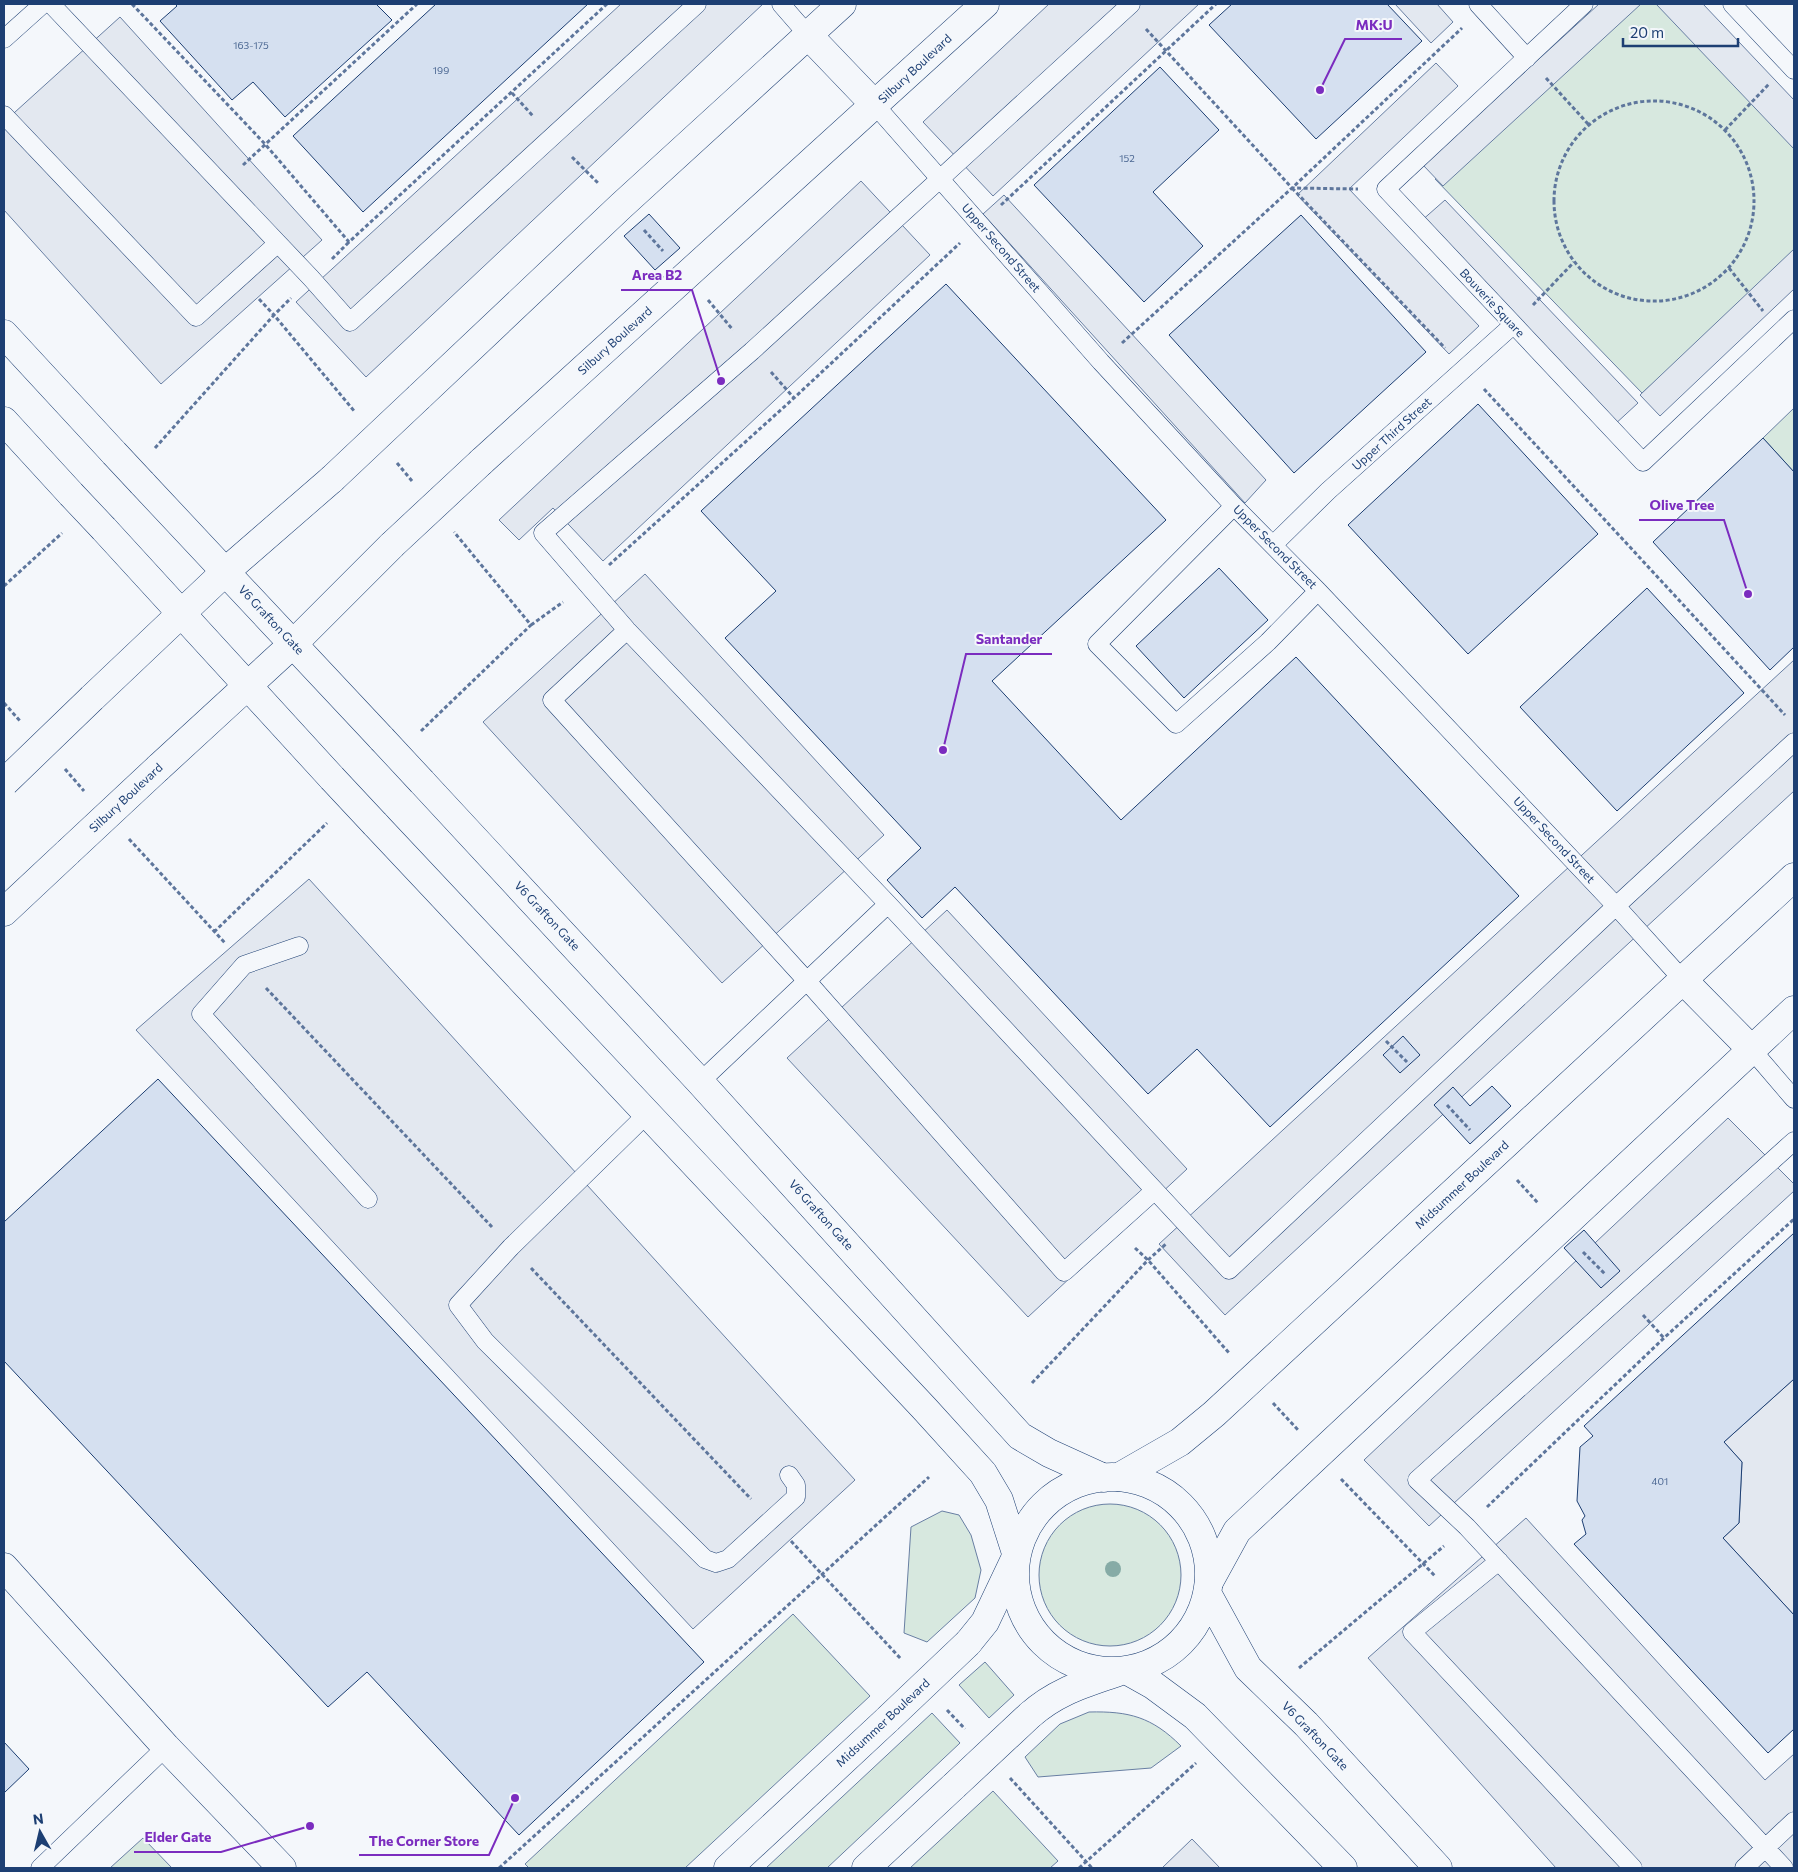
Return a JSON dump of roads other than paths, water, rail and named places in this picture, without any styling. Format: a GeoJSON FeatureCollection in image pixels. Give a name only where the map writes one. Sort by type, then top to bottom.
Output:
{"type":"FeatureCollection","features":[{"type":"Feature","properties":{"kind":"street"},"geometry":{"type":"LineString","coordinates":[[4,783],[226,571],[332,479],[621,206],[842,4]]}},
{"type":"Feature","properties":{"kind":"street","name":"Silbury Boulevard"},"geometry":{"type":"LineString","coordinates":[[4,912],[294,643],[392,545],[481,462],[875,106],[985,4]]}},
{"type":"Feature","properties":{"kind":"street"},"geometry":{"type":"LineString","coordinates":[[808,35],[875,106]]}},
{"type":"Feature","properties":{"kind":"street","name":"V6 Grafton Gate"},"geometry":{"type":"LineString","coordinates":[[4,334],[142,484],[294,643],[700,1082],[1020,1436],[1049,1453],[1111,1477]]}},
{"type":"Feature","properties":{"kind":"street"},"geometry":{"type":"LineString","coordinates":[[4,422],[182,612],[332,778],[983,1473],[999,1500],[1015,1557],[1016,1595],[1029,1627],[1053,1652],[1083,1668],[1123,1671],[1153,1684],[1195,1716],[1343,1868]]}},
{"type":"Feature","properties":{"kind":"street","name":"Midsummer Boulevard"},"geometry":{"type":"LineString","coordinates":[[728,1868],[968,1643],[985,1622],[1015,1557],[1026,1527],[1033,1516],[1048,1501],[1064,1489],[1084,1481],[1111,1477],[1180,1442],[1214,1414],[1794,877]]}},
{"type":"Feature","properties":{"kind":"street"},"geometry":{"type":"LineString","coordinates":[[1683,980],[1752,1050]]}},
{"type":"Feature","properties":{"kind":"street"},"geometry":{"type":"LineString","coordinates":[[866,1868],[1046,1702],[1064,1691],[1123,1671],[1147,1666],[1164,1657],[1180,1644],[1192,1630],[1202,1612],[1208,1588],[1237,1531],[1794,1010]]}},
{"type":"Feature","properties":{"kind":"street"},"geometry":{"type":"LineString","coordinates":[[1111,1477],[1144,1482],[1167,1494],[1186,1511],[1199,1532],[1208,1557],[1208,1588]]}},
{"type":"Feature","properties":{"kind":"street"},"geometry":{"type":"LineString","coordinates":[[4,1566],[166,1748],[282,1868]]}},
{"type":"Feature","properties":{"kind":"street","name":"V6 Grafton Gate"},"geometry":{"type":"LineString","coordinates":[[1208,1588],[1248,1668],[1306,1724],[1438,1868]]}},
{"type":"Feature","properties":{"kind":"lane"},"geometry":{"type":"LineString","coordinates":[[4,39],[43,4]]}},
{"type":"Feature","properties":{"kind":"lane"},"geometry":{"type":"LineString","coordinates":[[51,4],[311,278],[350,322],[697,4]]}},
{"type":"Feature","properties":{"kind":"lane"},"geometry":{"type":"LineString","coordinates":[[781,4],[808,35]]}},
{"type":"Feature","properties":{"kind":"lane"},"geometry":{"type":"LineString","coordinates":[[1480,6],[1527,58],[1584,4]]}},
{"type":"Feature","properties":{"kind":"lane"},"geometry":{"type":"LineString","coordinates":[[1732,4],[1792,64]]}},
{"type":"Feature","properties":{"kind":"lane"},"geometry":{"type":"LineString","coordinates":[[1128,6],[752,352],[542,533],[627,630],[888,904],[1229,1270],[1616,906],[1794,742]]}},
{"type":"Feature","properties":{"kind":"lane","name":"Bouverie Square"},"geometry":{"type":"LineString","coordinates":[[1527,58],[1386,189],[1643,462],[1794,319]]}},
{"type":"Feature","properties":{"kind":"lane","name":"Upper Second Street"},"geometry":{"type":"LineString","coordinates":[[875,106],[1101,362],[1234,506],[1318,591],[1616,906],[1683,980]]}},
{"type":"Feature","properties":{"kind":"lane"},"geometry":{"type":"LineString","coordinates":[[4,116],[196,317],[277,244]]}},
{"type":"Feature","properties":{"kind":"lane","name":"Upper Third Street"},"geometry":{"type":"LineString","coordinates":[[1273,545],[1328,491],[1513,325]]}},
{"type":"Feature","properties":{"kind":"lane"},"geometry":{"type":"LineString","coordinates":[[1234,506],[1098,644],[1176,724],[1268,642],[1318,591]]}},
{"type":"Feature","properties":{"kind":"lane"},"geometry":{"type":"LineString","coordinates":[[627,630],[552,700],[806,980],[1064,1272],[1154,1191]]}},
{"type":"Feature","properties":{"kind":"lane"},"geometry":{"type":"LineString","coordinates":[[700,1082],[888,904]]}},
{"type":"Feature","properties":{"kind":"lane"},"geometry":{"type":"LineString","coordinates":[[299,946],[244,965],[201,1014],[368,1199]]}},
{"type":"Feature","properties":{"kind":"lane"},"geometry":{"type":"LineString","coordinates":[[1752,1050],[1794,1099]]}},
{"type":"Feature","properties":{"kind":"lane"},"geometry":{"type":"LineString","coordinates":[[647,1114],[511,1246],[458,1305],[485,1341],[705,1559],[716,1563],[728,1559],[796,1497],[796,1486],[789,1475]]}},
{"type":"Feature","properties":{"kind":"lane"},"geometry":{"type":"LineString","coordinates":[[1784,1868],[1499,1561],[1417,1480],[1625,1295],[1794,1141]]}},
{"type":"Feature","properties":{"kind":"lane"},"geometry":{"type":"LineString","coordinates":[[1499,1561],[1412,1632],[1633,1868]]}},
{"type":"Feature","properties":{"kind":"lane"},"geometry":{"type":"LineString","coordinates":[[40,1868],[166,1748]]}},
{"type":"Feature","properties":{"kind":"lane"},"geometry":{"type":"LineString","coordinates":[[1744,1868],[1794,1821]]}},
{"type":"Feature","properties":{"kind":"place","name":"MK:U"},"geometry":{"type":"Point","coordinates":[1320,90]}},
{"type":"Feature","properties":{"kind":"place","name":"Area B2"},"geometry":{"type":"Point","coordinates":[721,381]}},
{"type":"Feature","properties":{"kind":"place","name":"Olive Tree"},"geometry":{"type":"Point","coordinates":[1748,594]}},
{"type":"Feature","properties":{"kind":"place","name":"Santander"},"geometry":{"type":"Point","coordinates":[943,750]}},
{"type":"Feature","properties":{"kind":"place","name":"The Corner Store"},"geometry":{"type":"Point","coordinates":[515,1798]}},
{"type":"Feature","properties":{"kind":"place","name":"Elder Gate"},"geometry":{"type":"Point","coordinates":[310,1826]}}]}
